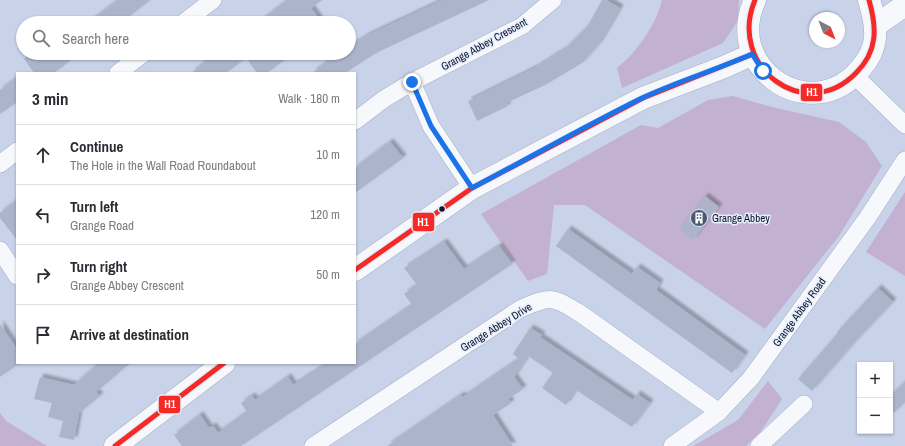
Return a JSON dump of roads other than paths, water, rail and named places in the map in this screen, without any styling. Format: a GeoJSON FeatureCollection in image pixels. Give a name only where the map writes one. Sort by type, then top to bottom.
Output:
{"type":"FeatureCollection","features":[{"type":"Feature","properties":{"kind":"main road"},"geometry":{"type":"LineString","coordinates":[[755,0],[748,24],[748,39],[752,54],[763,71],[779,84],[798,92],[818,93],[838,88],[855,76],[868,60],[875,40],[875,19],[869,0]]}},
{"type":"Feature","properties":{"kind":"main road"},"geometry":{"type":"LineString","coordinates":[[875,26],[905,5]]}},
{"type":"Feature","properties":{"kind":"main road"},"geometry":{"type":"LineString","coordinates":[[356,269],[472,188],[643,98],[724,67],[752,54]]}},
{"type":"Feature","properties":{"kind":"main road"},"geometry":{"type":"LineString","coordinates":[[115,446],[223,364]]}},
{"type":"Feature","properties":{"kind":"street"},"geometry":{"type":"LineString","coordinates":[[192,16],[213,0]]}},
{"type":"Feature","properties":{"kind":"street","name":"Grange Abbey Crescent"},"geometry":{"type":"LineString","coordinates":[[356,120],[384,99],[412,82],[522,26],[553,0]]}},
{"type":"Feature","properties":{"kind":"street"},"geometry":{"type":"LineString","coordinates":[[119,72],[135,60]]}},
{"type":"Feature","properties":{"kind":"street"},"geometry":{"type":"LineString","coordinates":[[855,76],[905,125]]}},
{"type":"Feature","properties":{"kind":"street"},"geometry":{"type":"LineString","coordinates":[[412,82],[431,126],[472,188]]}},
{"type":"Feature","properties":{"kind":"street"},"geometry":{"type":"LineString","coordinates":[[0,164],[16,152]]}},
{"type":"Feature","properties":{"kind":"street","name":"Grange Abbey Road"},"geometry":{"type":"LineString","coordinates":[[672,446],[719,412],[751,378],[863,223],[905,160]]}},
{"type":"Feature","properties":{"kind":"street"},"geometry":{"type":"LineString","coordinates":[[0,250],[16,274]]}},
{"type":"Feature","properties":{"kind":"street","name":"Grange Abbey Drive"},"geometry":{"type":"LineString","coordinates":[[313,446],[520,309],[543,299],[549,299],[562,303],[581,314],[719,412]]}},
{"type":"Feature","properties":{"kind":"street"},"geometry":{"type":"LineString","coordinates":[[759,446],[804,404]]}},
{"type":"Feature","properties":{"kind":"place","name":"Grange Abbey"},"geometry":{"type":"Point","coordinates":[699,218]}}]}
